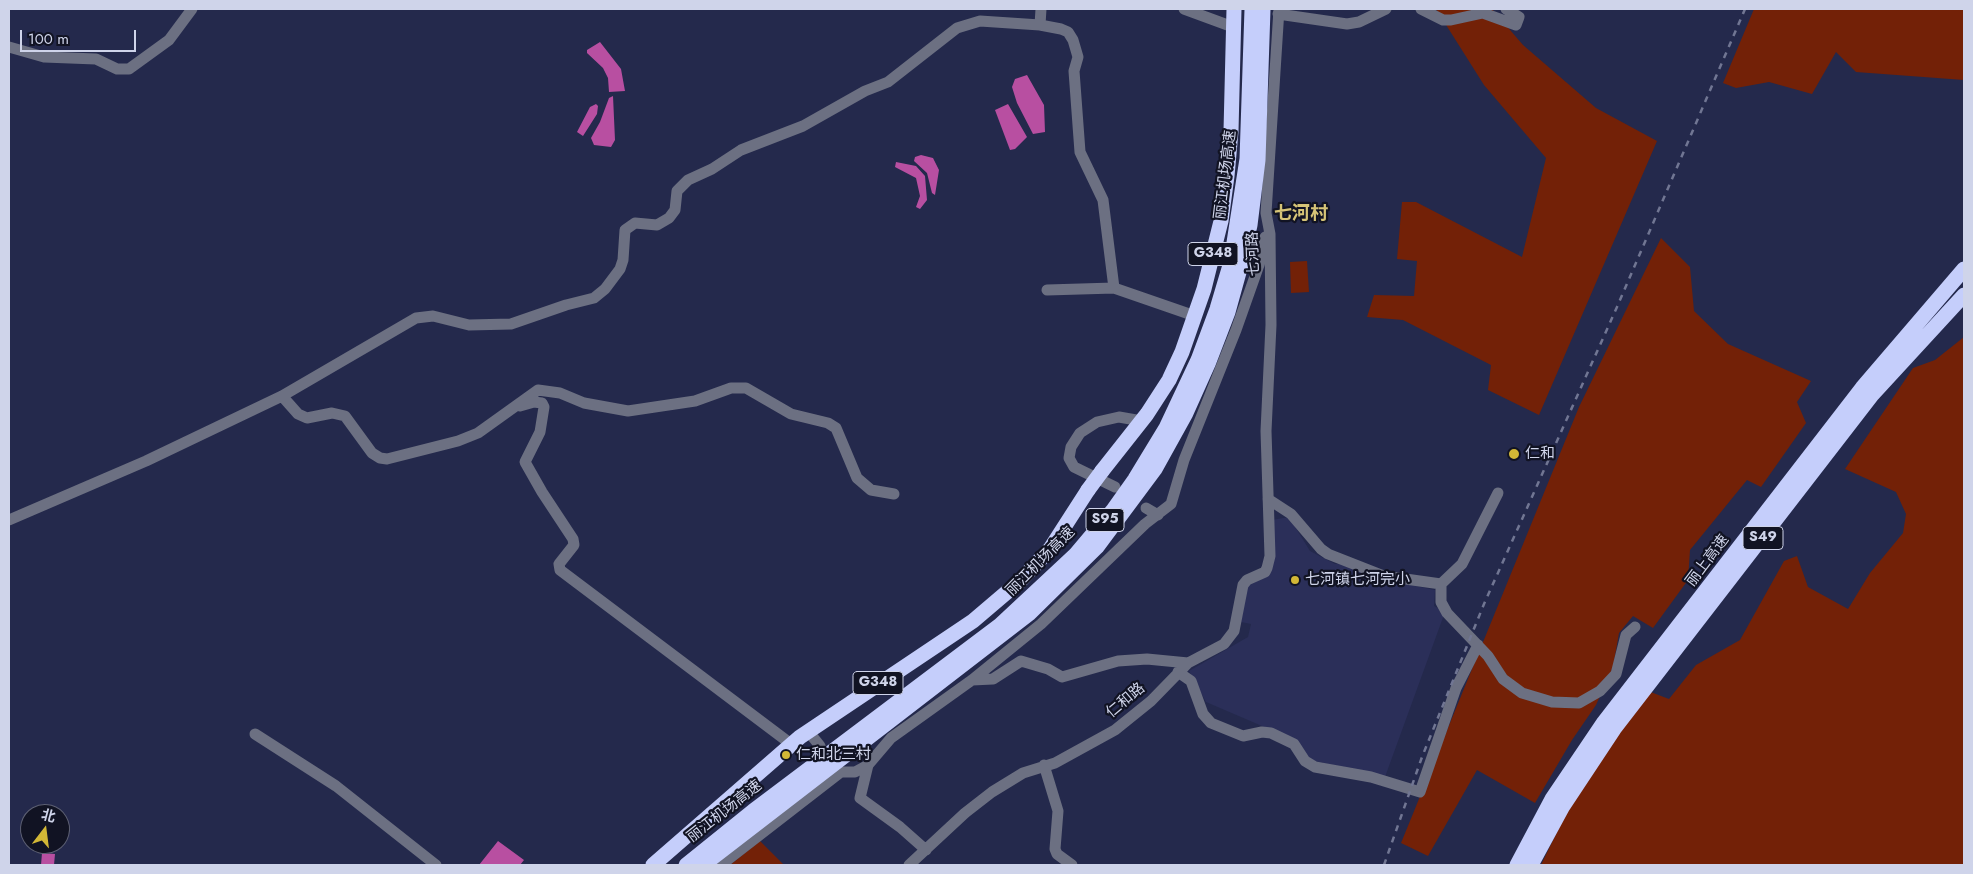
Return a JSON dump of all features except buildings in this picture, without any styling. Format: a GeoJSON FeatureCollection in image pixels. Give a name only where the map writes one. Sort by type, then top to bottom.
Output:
{"type":"FeatureCollection","features":[{"type":"Feature","properties":{"kind":"highway","name":"G348"},"geometry":{"type":"LineString","coordinates":[[653,865],[791,744],[974,621],[1020,581],[1050,549],[1088,490],[1142,421],[1169,380],[1195,316],[1211,266],[1224,199],[1231,131],[1234,9]]}},
{"type":"Feature","properties":{"kind":"highway","name":"丽江机场高速"},"geometry":{"type":"LineString","coordinates":[[686,865],[753,811],[1012,615],[1079,550],[1135,479],[1166,428],[1198,360],[1217,309],[1230,262],[1247,159],[1252,9]]}},
{"type":"Feature","properties":{"kind":"highway","name":"丽江机场高速"},"geometry":{"type":"LineString","coordinates":[[703,865],[1013,628],[1083,563],[1144,485],[1165,452],[1196,392],[1220,335],[1241,265],[1250,225],[1258,160],[1263,9]]}},
{"type":"Feature","properties":{"kind":"highway","name":"丽上高速"},"geometry":{"type":"LineString","coordinates":[[1531,865],[1563,806],[1648,677],[1862,388],[1964,268]]}},
{"type":"Feature","properties":{"kind":"highway","name":"丽上高速"},"geometry":{"type":"LineString","coordinates":[[1518,865],[1537,826],[1569,773],[1604,722],[1648,677],[1872,395],[1964,295]]}},
{"type":"Feature","properties":{"kind":"street"},"geometry":{"type":"LineString","coordinates":[[9,47],[44,57],[96,59],[117,69],[129,69],[169,40],[192,9]]}},
{"type":"Feature","properties":{"kind":"street"},"geometry":{"type":"LineString","coordinates":[[1040,25],[1041,9]]}},
{"type":"Feature","properties":{"kind":"street"},"geometry":{"type":"LineString","coordinates":[[1184,9],[1233,27]]}},
{"type":"Feature","properties":{"kind":"street"},"geometry":{"type":"LineString","coordinates":[[1278,12],[1347,24],[1359,22],[1386,9]]}},
{"type":"Feature","properties":{"kind":"street"},"geometry":{"type":"LineString","coordinates":[[1421,9],[1443,20],[1483,13],[1516,25],[1519,21],[1518,17],[1506,9]]}},
{"type":"Feature","properties":{"kind":"street","name":"七河路"},"geometry":{"type":"LineString","coordinates":[[1268,499],[1266,431],[1271,325],[1266,213],[1278,12]]}},
{"type":"Feature","properties":{"kind":"street"},"geometry":{"type":"LineString","coordinates":[[9,520],[146,461],[282,396],[416,318],[433,316],[469,325],[511,324],[566,305],[594,298],[605,288],[620,269],[623,260],[625,230],[635,223],[657,225],[669,218],[675,210],[677,191],[688,180],[712,169],[741,150],[803,126],[865,91],[888,82],[961,25],[980,21],[1040,25],[1066,31],[1074,40],[1078,57],[1074,71],[1080,152],[1103,200],[1114,288]]}},
{"type":"Feature","properties":{"kind":"street"},"geometry":{"type":"LineString","coordinates":[[721,865],[841,772],[855,772],[868,765],[891,738],[972,680],[1041,624],[1145,524],[1158,515],[1173,500],[1180,472],[1248,297],[1268,226]]}},
{"type":"Feature","properties":{"kind":"street"},"geometry":{"type":"LineString","coordinates":[[1047,290],[1114,288],[1195,316]]}},
{"type":"Feature","properties":{"kind":"street"},"geometry":{"type":"LineString","coordinates":[[282,396],[298,414],[307,418],[332,413],[343,415],[372,453],[380,458],[387,459],[458,441],[478,433],[541,389],[560,393],[584,403],[628,411],[695,401],[731,388],[746,388],[791,414],[828,423],[836,428],[857,478],[871,490],[894,494]]}},
{"type":"Feature","properties":{"kind":"street"},"geometry":{"type":"LineString","coordinates":[[511,409],[534,402],[543,404],[540,432],[525,462],[573,539],[574,545],[559,564],[560,570],[791,744]]}},
{"type":"Feature","properties":{"kind":"street"},"geometry":{"type":"LineString","coordinates":[[1115,488],[1074,467],[1069,458],[1071,447],[1080,433],[1097,422],[1119,418],[1142,421]]}},
{"type":"Feature","properties":{"kind":"street"},"geometry":{"type":"LineString","coordinates":[[1441,584],[1462,564],[1498,492]]}},
{"type":"Feature","properties":{"kind":"street"},"geometry":{"type":"LineString","coordinates":[[1268,499],[1291,514],[1321,549],[1328,554],[1384,576],[1441,584]]}},
{"type":"Feature","properties":{"kind":"street","name":"仁和路"},"geometry":{"type":"LineString","coordinates":[[909,865],[992,792],[1023,773],[1055,763],[1115,730],[1150,701],[1188,663],[1228,641],[1234,631],[1243,585],[1247,580],[1265,572],[1267,568],[1270,556],[1268,499]]}},
{"type":"Feature","properties":{"kind":"street"},"geometry":{"type":"LineString","coordinates":[[1146,508],[1158,515]]}},
{"type":"Feature","properties":{"kind":"street"},"geometry":{"type":"LineString","coordinates":[[1441,584],[1443,606],[1496,666],[1506,682],[1522,693],[1552,702],[1576,703],[1594,696],[1614,677],[1619,666],[1626,635],[1635,627]]}},
{"type":"Feature","properties":{"kind":"street"},"geometry":{"type":"LineString","coordinates":[[1178,672],[1191,681],[1203,714],[1211,723],[1243,736],[1262,732],[1271,733],[1294,744],[1305,762],[1315,767],[1371,777],[1420,792],[1456,688],[1478,645]]}},
{"type":"Feature","properties":{"kind":"street"},"geometry":{"type":"LineString","coordinates":[[972,680],[993,679],[1021,661],[1048,669],[1062,677],[1121,660],[1147,659],[1188,663]]}},
{"type":"Feature","properties":{"kind":"street"},"geometry":{"type":"LineString","coordinates":[[808,731],[820,746]]}},
{"type":"Feature","properties":{"kind":"street"},"geometry":{"type":"LineString","coordinates":[[255,734],[336,786],[436,865]]}},
{"type":"Feature","properties":{"kind":"street"},"geometry":{"type":"LineString","coordinates":[[868,765],[860,798],[900,827],[926,850]]}},
{"type":"Feature","properties":{"kind":"street"},"geometry":{"type":"LineString","coordinates":[[1044,765],[1058,811],[1055,849],[1072,865]]}},
{"type":"Feature","properties":{"kind":"shaded area"},"geometry":{"type":"Polygon","coordinates":[[[1436,9],[1492,9],[1523,45],[1596,108],[1657,141],[1539,415],[1488,390],[1491,365],[1403,320],[1367,317],[1374,295],[1414,296],[1417,261],[1397,259],[1402,202],[1416,202],[1522,257],[1546,158],[1484,85],[1436,9]]]}},
{"type":"Feature","properties":{"kind":"shaded area"},"geometry":{"type":"Polygon","coordinates":[[[1754,9],[1964,9],[1964,80],[1856,72],[1836,52],[1812,94],[1769,82],[1736,88],[1723,83],[1754,9]]]}},
{"type":"Feature","properties":{"kind":"shaded area"},"geometry":{"type":"Polygon","coordinates":[[[600,42],[621,69],[625,91],[609,92],[608,78],[603,68],[587,53],[587,50],[600,42]]]}},
{"type":"Feature","properties":{"kind":"shaded area"},"geometry":{"type":"Polygon","coordinates":[[[1027,75],[1044,105],[1045,132],[1033,134],[1017,103],[1012,87],[1015,79],[1027,75]]]}},
{"type":"Feature","properties":{"kind":"shaded area"},"geometry":{"type":"Polygon","coordinates":[[[613,96],[615,140],[611,147],[594,145],[591,138],[600,122],[609,98],[613,96]]]}},
{"type":"Feature","properties":{"kind":"shaded area"},"geometry":{"type":"Polygon","coordinates":[[[596,104],[598,106],[597,114],[583,136],[577,132],[590,107],[596,104]]]}},
{"type":"Feature","properties":{"kind":"shaded area"},"geometry":{"type":"Polygon","coordinates":[[[1008,104],[1027,137],[1015,149],[1010,150],[995,110],[1008,104]]]}},
{"type":"Feature","properties":{"kind":"shaded area"},"geometry":{"type":"Polygon","coordinates":[[[921,155],[933,158],[939,170],[935,195],[932,193],[927,173],[914,161],[915,157],[921,155]]]}},
{"type":"Feature","properties":{"kind":"shaded area"},"geometry":{"type":"Polygon","coordinates":[[[896,162],[916,166],[925,176],[927,200],[920,209],[916,207],[920,196],[916,178],[895,167],[896,162]]]}},
{"type":"Feature","properties":{"kind":"shaded area"},"geometry":{"type":"Polygon","coordinates":[[[1661,238],[1690,267],[1694,311],[1728,344],[1811,381],[1797,402],[1806,423],[1761,487],[1747,480],[1690,550],[1688,580],[1653,628],[1633,616],[1619,633],[1613,667],[1596,705],[1572,740],[1535,803],[1477,770],[1428,856],[1401,843],[1579,407],[1661,238]]]}},
{"type":"Feature","properties":{"kind":"shaded area"},"geometry":{"type":"Polygon","coordinates":[[[1307,261],[1309,292],[1291,293],[1290,262],[1307,261]]]}},
{"type":"Feature","properties":{"kind":"shaded area"},"geometry":{"type":"Polygon","coordinates":[[[1964,337],[1964,865],[1541,865],[1570,805],[1648,691],[1669,699],[1696,665],[1740,640],[1784,561],[1797,556],[1808,587],[1848,609],[1870,573],[1903,533],[1906,514],[1896,492],[1845,469],[1913,368],[1935,360],[1964,337]]]}},
{"type":"Feature","properties":{"kind":"shaded area"},"geometry":{"type":"Polygon","coordinates":[[[1289,517],[1310,551],[1335,564],[1346,564],[1391,581],[1435,590],[1434,606],[1445,612],[1385,777],[1306,759],[1297,741],[1206,702],[1189,671],[1248,637],[1251,624],[1241,622],[1247,584],[1268,575],[1272,520],[1289,517]]]}},
{"type":"Feature","properties":{"kind":"shaded area"},"geometry":{"type":"Polygon","coordinates":[[[498,841],[524,860],[520,865],[479,865],[498,841]]]}},
{"type":"Feature","properties":{"kind":"shaded area"},"geometry":{"type":"Polygon","coordinates":[[[760,841],[784,865],[730,865],[760,841]]]}},
{"type":"Feature","properties":{"kind":"shaded area"},"geometry":{"type":"Polygon","coordinates":[[[42,854],[55,854],[54,865],[41,865],[42,854]]]}},
{"type":"Feature","properties":{"kind":"railway"},"geometry":{"type":"LineString","coordinates":[[1384,865],[1422,757],[1484,604],[1617,307],[1745,9]]}},
{"type":"Feature","properties":{"kind":"place","name":"仁和"},"geometry":{"type":"Point","coordinates":[1514,454]}},
{"type":"Feature","properties":{"kind":"place","name":"七河镇七河完小"},"geometry":{"type":"Point","coordinates":[1295,580]}},
{"type":"Feature","properties":{"kind":"place","name":"仁和北三村"},"geometry":{"type":"Point","coordinates":[786,755]}},
{"type":"Feature","properties":{"kind":"district","name":"七河村"},"geometry":{"type":"Point","coordinates":[1301,215]}}]}
